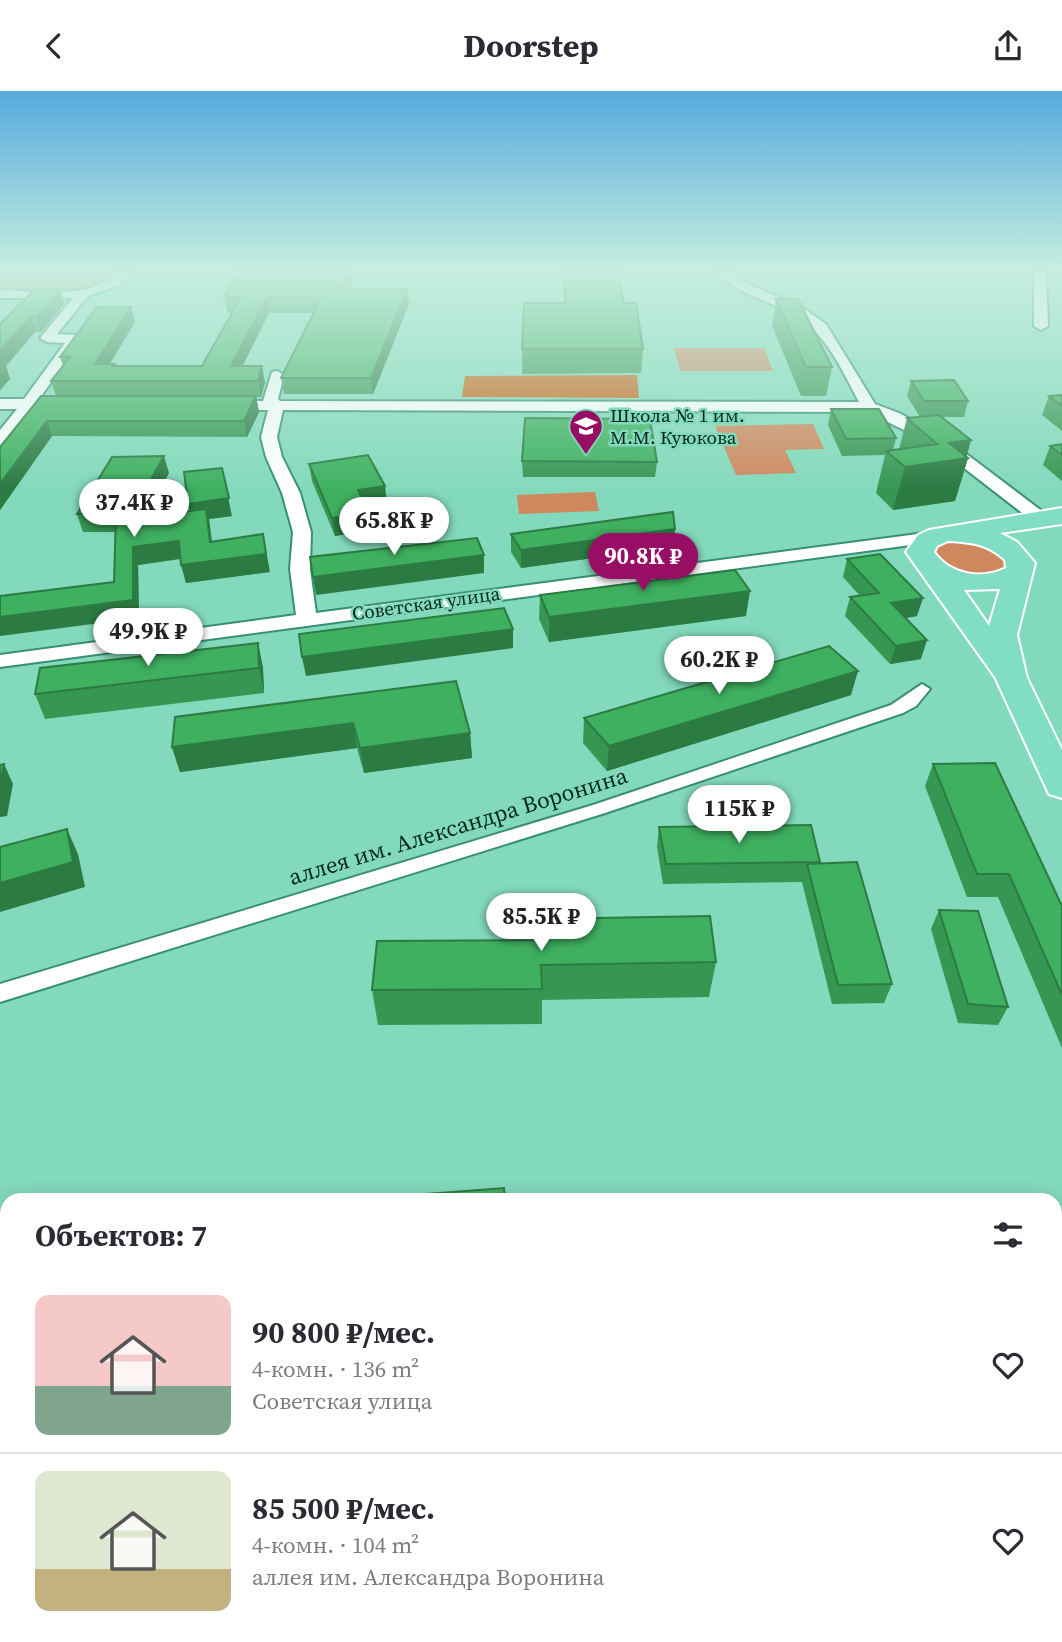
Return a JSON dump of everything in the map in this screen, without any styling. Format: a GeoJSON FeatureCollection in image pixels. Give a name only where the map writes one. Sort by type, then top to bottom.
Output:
{"type":"FeatureCollection","features":[{"type":"Feature","properties":{"kind":"main road"},"geometry":{"type":"LineString","coordinates":[[935,551],[1052,518]]}},
{"type":"Feature","properties":{"kind":"main road"},"geometry":{"type":"LineString","coordinates":[[935,551],[974,583],[993,583],[1009,579],[1052,518]]}},
{"type":"Feature","properties":{"kind":"main road"},"geometry":{"type":"LineString","coordinates":[[935,551],[986,537],[1015,553],[1020,567],[1002,635],[1010,678]]}},
{"type":"Feature","properties":{"kind":"main road"},"geometry":{"type":"LineString","coordinates":[[935,551],[1010,678],[1062,786]]}},
{"type":"Feature","properties":{"kind":"street"},"geometry":{"type":"LineString","coordinates":[[0,440],[31,404],[71,344]]}},
{"type":"Feature","properties":{"kind":"street"},"geometry":{"type":"LineString","coordinates":[[832,344],[869,407]]}},
{"type":"Feature","properties":{"kind":"street"},"geometry":{"type":"LineString","coordinates":[[277,375],[270,401],[277,405]]}},
{"type":"Feature","properties":{"kind":"street"},"geometry":{"type":"LineString","coordinates":[[0,404],[83,405]]}},
{"type":"Feature","properties":{"kind":"street"},"geometry":{"type":"LineString","coordinates":[[200,405],[869,407],[903,419],[953,449],[1052,518]]}},
{"type":"Feature","properties":{"kind":"street"},"geometry":{"type":"LineString","coordinates":[[277,405],[269,437],[274,457],[291,493],[302,532],[300,569],[307,619]]}},
{"type":"Feature","properties":{"kind":"street"},"geometry":{"type":"LineString","coordinates":[[852,547],[935,551]]}},
{"type":"Feature","properties":{"kind":"street"},"geometry":{"type":"LineString","coordinates":[[852,547],[935,551]]}},
{"type":"Feature","properties":{"kind":"street","name":"Советская улица"},"geometry":{"type":"LineString","coordinates":[[0,661],[852,547]]}},
{"type":"Feature","properties":{"kind":"street","name":"аллея им. Александра Воронина"},"geometry":{"type":"LineString","coordinates":[[0,993],[599,809],[897,709],[910,702],[922,689]]}},
{"type":"Feature","properties":{"kind":"shaded area"},"geometry":{"type":"Polygon","coordinates":[[[674,348],[764,348],[773,371],[680,371],[674,348]]]}},
{"type":"Feature","properties":{"kind":"shaded area"},"geometry":{"type":"Polygon","coordinates":[[[637,375],[639,398],[462,397],[465,376],[637,375]]]}},
{"type":"Feature","properties":{"kind":"shaded area"},"geometry":{"type":"Polygon","coordinates":[[[813,424],[824,449],[785,450],[796,473],[736,475],[715,426],[813,424]]]}},
{"type":"Feature","properties":{"kind":"shaded area"},"geometry":{"type":"Polygon","coordinates":[[[595,492],[599,511],[519,514],[517,495],[595,492]]]}},
{"type":"Feature","properties":{"kind":"shaded area"},"geometry":{"type":"Polygon","coordinates":[[[952,540],[980,541],[1010,559],[1005,572],[975,575],[951,568],[935,555],[935,549],[941,543],[952,540]]]}},
{"type":"Feature","properties":{"kind":"building"},"geometry":{"type":"Polygon","coordinates":[[[69,344],[107,344],[95,364],[202,366],[214,344],[242,344],[231,366],[262,366],[258,381],[51,381],[70,357],[60,357],[69,344]]]}},
{"type":"Feature","properties":{"kind":"building"},"geometry":{"type":"Polygon","coordinates":[[[298,344],[385,344],[371,378],[281,378],[298,344]]]}},
{"type":"Feature","properties":{"kind":"building"},"geometry":{"type":"Polygon","coordinates":[[[522,344],[642,344],[643,349],[522,349],[522,344]]]}},
{"type":"Feature","properties":{"kind":"building"},"geometry":{"type":"Polygon","coordinates":[[[796,344],[821,344],[832,367],[806,367],[796,344]]]}},
{"type":"Feature","properties":{"kind":"building"},"geometry":{"type":"Polygon","coordinates":[[[954,380],[968,401],[924,401],[911,381],[954,380]]]}},
{"type":"Feature","properties":{"kind":"building"},"geometry":{"type":"Polygon","coordinates":[[[1062,395],[1062,406],[1049,396],[1062,395]]]}},
{"type":"Feature","properties":{"kind":"building"},"geometry":{"type":"Polygon","coordinates":[[[41,396],[256,396],[244,421],[47,421],[0,484],[0,447],[41,396]]]}},
{"type":"Feature","properties":{"kind":"building"},"geometry":{"type":"Polygon","coordinates":[[[831,409],[879,409],[896,438],[846,439],[831,409]]]}},
{"type":"Feature","properties":{"kind":"building"},"geometry":{"type":"Polygon","coordinates":[[[939,415],[971,440],[949,443],[968,458],[905,467],[886,451],[937,444],[907,418],[939,415]]]}},
{"type":"Feature","properties":{"kind":"building"},"geometry":{"type":"Polygon","coordinates":[[[525,418],[650,419],[657,462],[522,461],[525,418]]]}},
{"type":"Feature","properties":{"kind":"building"},"geometry":{"type":"Polygon","coordinates":[[[1062,444],[1062,455],[1050,446],[1062,444]]]}},
{"type":"Feature","properties":{"kind":"building"},"geometry":{"type":"Polygon","coordinates":[[[368,455],[385,486],[358,490],[368,512],[332,518],[309,464],[368,455]]]}},
{"type":"Feature","properties":{"kind":"building"},"geometry":{"type":"Polygon","coordinates":[[[164,456],[132,513],[132,518],[206,509],[210,542],[263,534],[266,554],[181,565],[179,541],[133,547],[133,600],[0,617],[0,596],[114,582],[116,514],[77,514],[112,457],[164,456]]]}},
{"type":"Feature","properties":{"kind":"building"},"geometry":{"type":"Polygon","coordinates":[[[222,468],[229,498],[188,504],[184,472],[222,468]]]}},
{"type":"Feature","properties":{"kind":"building"},"geometry":{"type":"Polygon","coordinates":[[[673,512],[675,529],[521,550],[511,534],[673,512]]]}},
{"type":"Feature","properties":{"kind":"building"},"geometry":{"type":"Polygon","coordinates":[[[477,538],[484,555],[313,577],[310,557],[477,538]]]}},
{"type":"Feature","properties":{"kind":"building"},"geometry":{"type":"Polygon","coordinates":[[[880,554],[923,598],[891,603],[927,640],[896,646],[850,597],[879,593],[847,559],[880,554]]]}},
{"type":"Feature","properties":{"kind":"building"},"geometry":{"type":"Polygon","coordinates":[[[735,570],[750,591],[549,617],[540,595],[735,570]]]}},
{"type":"Feature","properties":{"kind":"building"},"geometry":{"type":"Polygon","coordinates":[[[504,608],[513,629],[302,657],[299,634],[504,608]]]}},
{"type":"Feature","properties":{"kind":"building"},"geometry":{"type":"Polygon","coordinates":[[[258,643],[259,668],[35,694],[40,668],[258,643]]]}},
{"type":"Feature","properties":{"kind":"building"},"geometry":{"type":"Polygon","coordinates":[[[829,646],[858,671],[609,746],[584,718],[829,646]]]}},
{"type":"Feature","properties":{"kind":"building"},"geometry":{"type":"Polygon","coordinates":[[[456,681],[470,733],[360,748],[353,723],[172,747],[175,717],[456,681]]]}},
{"type":"Feature","properties":{"kind":"building"},"geometry":{"type":"Polygon","coordinates":[[[995,763],[1062,906],[1062,995],[1009,874],[977,874],[933,764],[995,763]]]}},
{"type":"Feature","properties":{"kind":"building"},"geometry":{"type":"Polygon","coordinates":[[[4,764],[0,785],[0,765],[4,764]]]}},
{"type":"Feature","properties":{"kind":"building"},"geometry":{"type":"Polygon","coordinates":[[[811,825],[820,862],[666,864],[659,827],[811,825]]]}},
{"type":"Feature","properties":{"kind":"building"},"geometry":{"type":"Polygon","coordinates":[[[67,829],[73,862],[0,883],[0,847],[67,829]]]}},
{"type":"Feature","properties":{"kind":"building"},"geometry":{"type":"Polygon","coordinates":[[[857,862],[892,984],[838,985],[807,864],[857,862]]]}},
{"type":"Feature","properties":{"kind":"building"},"geometry":{"type":"Polygon","coordinates":[[[939,910],[978,911],[1008,1007],[968,1004],[939,910]]]}},
{"type":"Feature","properties":{"kind":"building"},"geometry":{"type":"Polygon","coordinates":[[[710,916],[716,962],[541,965],[542,989],[372,990],[377,941],[541,940],[540,919],[710,916]]]}},
{"type":"Feature","properties":{"kind":"building"},"geometry":{"type":"Polygon","coordinates":[[[504,1188],[504,1193],[439,1193],[504,1188]]]}},
{"type":"Feature","properties":{"kind":"place","name":"Школа № 1 им. М.М. Куюкова"},"geometry":{"type":"Point","coordinates":[586,456]}}]}
